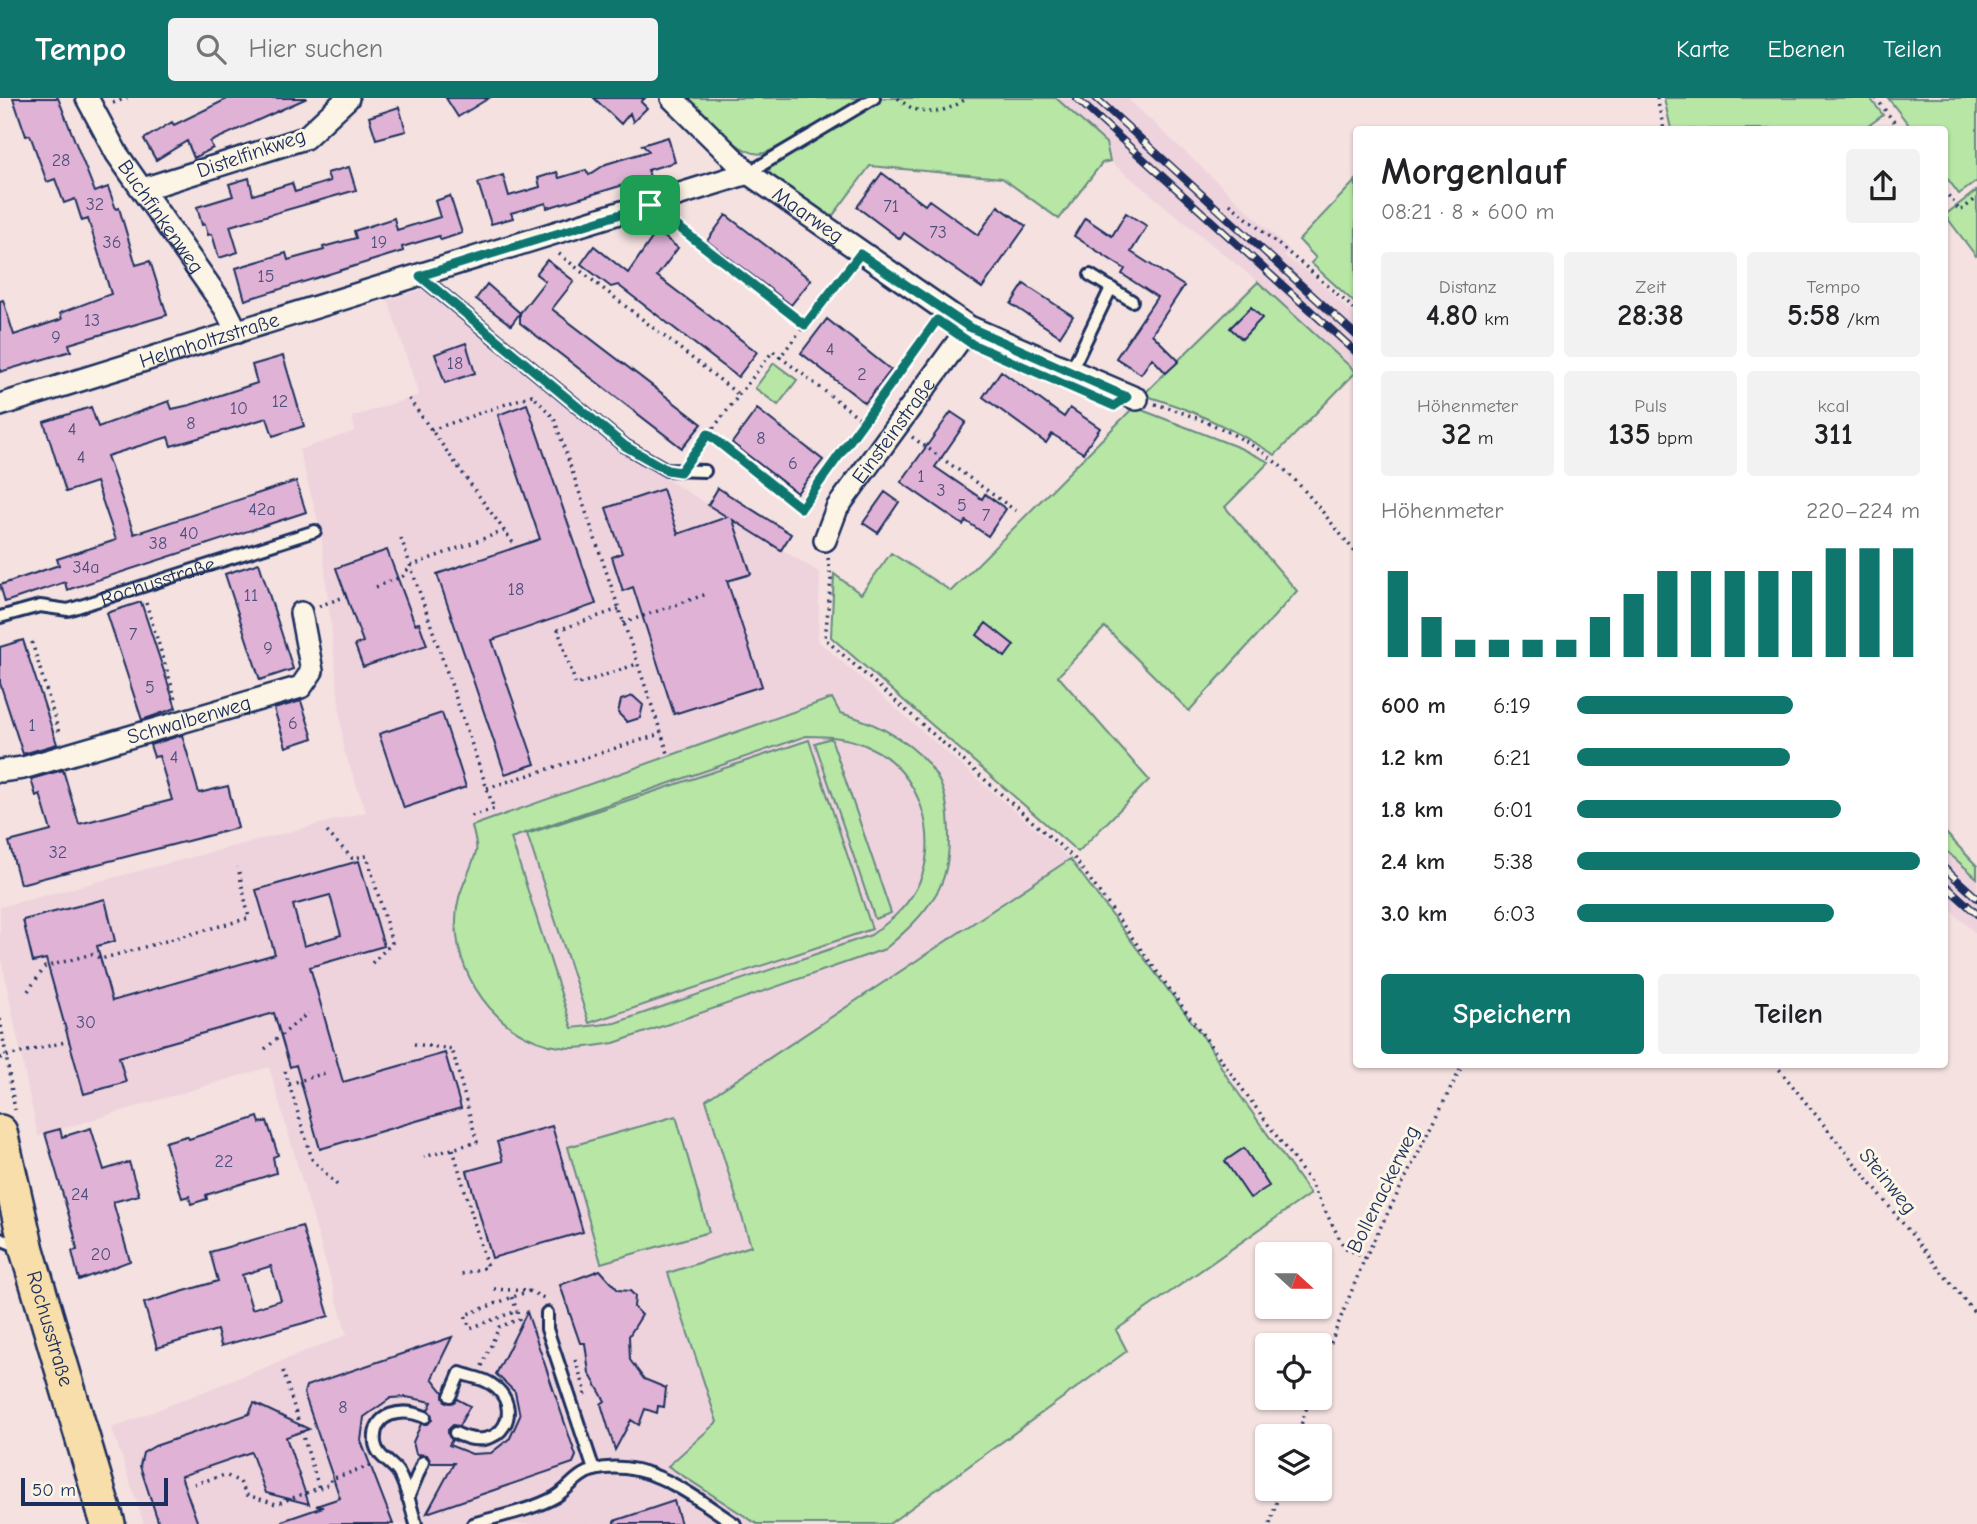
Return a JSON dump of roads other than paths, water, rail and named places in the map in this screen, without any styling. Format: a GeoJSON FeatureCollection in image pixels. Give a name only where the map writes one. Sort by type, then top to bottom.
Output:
{"type":"FeatureCollection","features":[{"type":"Feature","properties":{"kind":"main road","name":"Rochusstraße"},"geometry":{"type":"LineString","coordinates":[[0,1133],[11,1216],[108,1524]]}},
{"type":"Feature","properties":{"kind":"street","name":"Buchfinkenweg"},"geometry":{"type":"LineString","coordinates":[[87,98],[117,154],[225,308],[237,332]]}},
{"type":"Feature","properties":{"kind":"street","name":"Distelfinkweg"},"geometry":{"type":"LineString","coordinates":[[143,189],[305,138],[348,98]]}},
{"type":"Feature","properties":{"kind":"street","name":"Maarweg"},"geometry":{"type":"LineString","coordinates":[[671,98],[748,173],[965,332],[1137,399]]}},
{"type":"Feature","properties":{"kind":"street","name":"Helmholtzstraße"},"geometry":{"type":"LineString","coordinates":[[0,405],[748,173]]}},
{"type":"Feature","properties":{"kind":"street","name":"Einsteinstraße"},"geometry":{"type":"LineString","coordinates":[[825,540],[837,508],[965,332]]}},
{"type":"Feature","properties":{"kind":"street","name":"Schwalbenweg"},"geometry":{"type":"LineString","coordinates":[[0,771],[66,755],[301,687],[312,671],[301,613]]}},
{"type":"Feature","properties":{"kind":"lane"},"geometry":{"type":"LineString","coordinates":[[748,173],[874,98]]}},
{"type":"Feature","properties":{"kind":"lane"},"geometry":{"type":"LineString","coordinates":[[1090,275],[1132,301]]}},
{"type":"Feature","properties":{"kind":"lane"},"geometry":{"type":"LineString","coordinates":[[420,276],[625,446],[667,470],[705,471]]}},
{"type":"Feature","properties":{"kind":"lane"},"geometry":{"type":"LineString","coordinates":[[1070,373],[1111,288]]}},
{"type":"Feature","properties":{"kind":"lane","name":"Rochusstraße"},"geometry":{"type":"LineString","coordinates":[[0,617],[40,606],[68,610],[315,531]]}},
{"type":"Feature","properties":{"kind":"lane"},"geometry":{"type":"LineString","coordinates":[[547,1313],[547,1329],[594,1470]]}},
{"type":"Feature","properties":{"kind":"lane"},"geometry":{"type":"LineString","coordinates":[[450,1396],[460,1373],[491,1383],[503,1396],[507,1418],[498,1434],[484,1441],[475,1441],[456,1433]]}},
{"type":"Feature","properties":{"kind":"lane"},"geometry":{"type":"LineString","coordinates":[[416,1524],[397,1471],[386,1461],[375,1444],[376,1429],[386,1416],[397,1410],[425,1418]]}},
{"type":"Feature","properties":{"kind":"lane"},"geometry":{"type":"LineString","coordinates":[[408,1498],[423,1462]]}},
{"type":"Feature","properties":{"kind":"lane"},"geometry":{"type":"LineString","coordinates":[[473,1524],[555,1497],[578,1477],[594,1470],[637,1469],[670,1482],[736,1524]]}},
{"type":"Feature","properties":{"kind":"railway"},"geometry":{"type":"LineString","coordinates":[[1076,98],[1353,349]]}},
{"type":"Feature","properties":{"kind":"railway"},"geometry":{"type":"LineString","coordinates":[[1096,98],[1353,332]]}},
{"type":"Feature","properties":{"kind":"railway"},"geometry":{"type":"LineString","coordinates":[[1948,872],[1977,898]]}},
{"type":"Feature","properties":{"kind":"railway"},"geometry":{"type":"LineString","coordinates":[[1948,888],[1977,914]]}}]}
